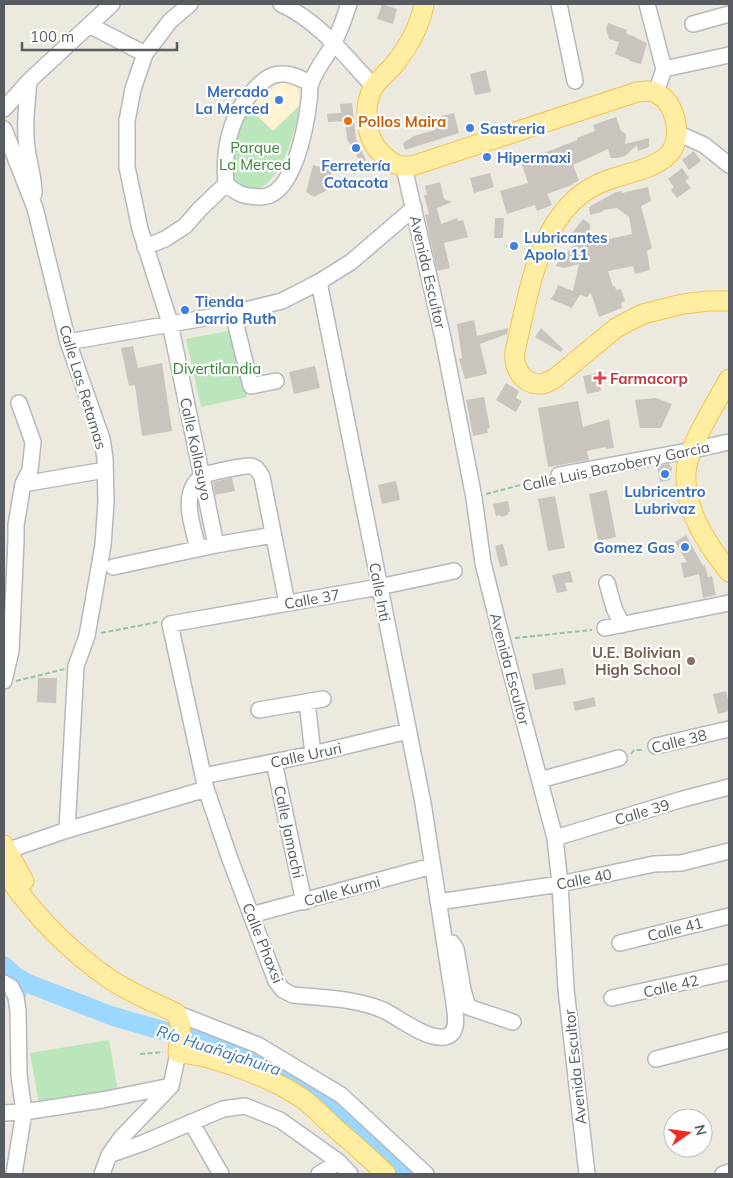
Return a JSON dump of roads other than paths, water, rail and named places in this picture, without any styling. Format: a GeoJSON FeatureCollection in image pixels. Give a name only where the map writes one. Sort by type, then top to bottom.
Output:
{"type":"FeatureCollection","features":[{"type":"Feature","properties":{"kind":"main road"},"geometry":{"type":"LineString","coordinates":[[424,4],[415,34],[398,60],[374,87],[367,102],[369,133],[378,150],[391,162],[404,167],[437,158],[630,94],[648,91],[656,93],[663,98],[671,109],[677,133],[676,142],[666,157],[649,166],[599,183],[588,189],[577,196],[556,222],[540,252],[514,351],[516,369],[523,377],[531,382],[543,384],[554,379],[616,328],[643,314],[683,304],[708,301],[729,302]]}},
{"type":"Feature","properties":{"kind":"main road"},"geometry":{"type":"LineString","coordinates":[[729,379],[699,433],[686,471],[688,501],[693,516],[729,572]]}},
{"type":"Feature","properties":{"kind":"main road"},"geometry":{"type":"LineString","coordinates":[[5,849],[70,948]]}},
{"type":"Feature","properties":{"kind":"main road"},"geometry":{"type":"LineString","coordinates":[[4,871],[37,915],[70,948],[112,981],[178,1019],[178,1052],[236,1067],[276,1084],[302,1098],[318,1110],[386,1174]]}},
{"type":"Feature","properties":{"kind":"street"},"geometry":{"type":"LineString","coordinates":[[4,109],[29,81],[112,4]]}},
{"type":"Feature","properties":{"kind":"street","name":"Calle Kollasuyo"},"geometry":{"type":"LineString","coordinates":[[190,4],[170,21],[145,54],[133,89],[127,120],[127,167],[140,229],[170,323],[216,545]]}},
{"type":"Feature","properties":{"kind":"street"},"geometry":{"type":"LineString","coordinates":[[281,4],[310,21],[334,43],[374,87]]}},
{"type":"Feature","properties":{"kind":"street"},"geometry":{"type":"LineString","coordinates":[[310,83],[291,75],[275,75],[264,80],[244,100],[226,148],[226,184],[238,194],[264,197],[277,191],[283,185],[292,168],[303,135],[310,83],[334,43],[349,4]]}},
{"type":"Feature","properties":{"kind":"street"},"geometry":{"type":"LineString","coordinates":[[559,4],[575,81]]}},
{"type":"Feature","properties":{"kind":"street"},"geometry":{"type":"LineString","coordinates":[[648,4],[664,69],[656,93]]}},
{"type":"Feature","properties":{"kind":"street"},"geometry":{"type":"LineString","coordinates":[[693,24],[729,14]]}},
{"type":"Feature","properties":{"kind":"street"},"geometry":{"type":"LineString","coordinates":[[89,25],[145,54]]}},
{"type":"Feature","properties":{"kind":"street"},"geometry":{"type":"LineString","coordinates":[[664,69],[729,56]]}},
{"type":"Feature","properties":{"kind":"street"},"geometry":{"type":"LineString","coordinates":[[29,81],[26,147],[34,178],[35,208]]}},
{"type":"Feature","properties":{"kind":"street","name":"Calle Las Retamas"},"geometry":{"type":"LineString","coordinates":[[4,129],[35,208],[68,342],[102,439],[105,458],[106,502],[102,545],[87,636],[76,666],[67,830]]}},
{"type":"Feature","properties":{"kind":"street"},"geometry":{"type":"LineString","coordinates":[[677,133],[704,145],[729,165]]}},
{"type":"Feature","properties":{"kind":"street","name":"Avenida Escultor"},"geometry":{"type":"LineString","coordinates":[[404,167],[443,338],[474,498],[484,563],[502,639],[555,838],[560,884],[566,989],[587,1174]]}},
{"type":"Feature","properties":{"kind":"street"},"geometry":{"type":"LineString","coordinates":[[145,247],[165,239],[185,226],[226,184]]}},
{"type":"Feature","properties":{"kind":"street"},"geometry":{"type":"LineString","coordinates":[[68,342],[233,313],[282,301],[319,282],[351,262],[414,208]]}},
{"type":"Feature","properties":{"kind":"street","name":"Calle Inti"},"geometry":{"type":"LineString","coordinates":[[319,282],[422,803],[438,902]]}},
{"type":"Feature","properties":{"kind":"street"},"geometry":{"type":"LineString","coordinates":[[233,313],[251,386],[276,381]]}},
{"type":"Feature","properties":{"kind":"street"},"geometry":{"type":"LineString","coordinates":[[8,681],[11,651],[8,594],[16,540],[16,525],[23,484],[30,470],[33,442],[19,403]]}},
{"type":"Feature","properties":{"kind":"street","name":"Calle Luis Bazoberry Garcia"},"geometry":{"type":"LineString","coordinates":[[558,475],[729,442]]}},
{"type":"Feature","properties":{"kind":"street"},"geometry":{"type":"LineString","coordinates":[[198,549],[191,516],[190,498],[194,484],[202,476],[239,467],[252,466],[257,468],[262,476],[287,603]]}},
{"type":"Feature","properties":{"kind":"street"},"geometry":{"type":"LineString","coordinates":[[23,484],[105,470]]}},
{"type":"Feature","properties":{"kind":"street"},"geometry":{"type":"LineString","coordinates":[[113,568],[216,545],[273,535]]}},
{"type":"Feature","properties":{"kind":"street","name":"Calle 37"},"geometry":{"type":"LineString","coordinates":[[170,624],[379,587],[454,571]]}},
{"type":"Feature","properties":{"kind":"street"},"geometry":{"type":"LineString","coordinates":[[607,583],[614,608],[622,624]]}},
{"type":"Feature","properties":{"kind":"street"},"geometry":{"type":"LineString","coordinates":[[605,628],[729,603]]}},
{"type":"Feature","properties":{"kind":"street","name":"Calle Phaxsi"},"geometry":{"type":"LineString","coordinates":[[170,624],[204,783],[230,859],[276,981],[283,990],[293,995],[358,1001],[383,1010],[426,1035],[445,1036],[451,1034],[455,1028],[454,1003],[438,902]]}},
{"type":"Feature","properties":{"kind":"street"},"geometry":{"type":"LineString","coordinates":[[259,710],[323,699]]}},
{"type":"Feature","properties":{"kind":"street"},"geometry":{"type":"LineString","coordinates":[[307,702],[313,754]]}},
{"type":"Feature","properties":{"kind":"street","name":"Calle 38"},"geometry":{"type":"LineString","coordinates":[[656,746],[729,729]]}},
{"type":"Feature","properties":{"kind":"street","name":"Calle Ururi"},"geometry":{"type":"LineString","coordinates":[[5,849],[204,783],[274,762],[408,731]]}},
{"type":"Feature","properties":{"kind":"street"},"geometry":{"type":"LineString","coordinates":[[540,780],[625,756]]}},
{"type":"Feature","properties":{"kind":"street","name":"Calle Jamachi"},"geometry":{"type":"LineString","coordinates":[[274,762],[304,902]]}},
{"type":"Feature","properties":{"kind":"street","name":"Calle 39"},"geometry":{"type":"LineString","coordinates":[[555,838],[729,787]]}},
{"type":"Feature","properties":{"kind":"street","name":"Calle 40"},"geometry":{"type":"LineString","coordinates":[[438,902],[560,884],[654,864],[681,863],[729,851]]}},
{"type":"Feature","properties":{"kind":"street","name":"Calle Kurmi"},"geometry":{"type":"LineString","coordinates":[[251,915],[432,866]]}},
{"type":"Feature","properties":{"kind":"street","name":"Calle 41"},"geometry":{"type":"LineString","coordinates":[[620,943],[729,916]]}},
{"type":"Feature","properties":{"kind":"street"},"geometry":{"type":"LineString","coordinates":[[444,942],[452,944],[456,949],[463,990],[468,1006],[513,1022]]}},
{"type":"Feature","properties":{"kind":"street","name":"Calle 42"},"geometry":{"type":"LineString","coordinates":[[612,998],[729,972]]}},
{"type":"Feature","properties":{"kind":"street"},"geometry":{"type":"LineString","coordinates":[[4,983],[11,987],[18,1010],[19,1075],[24,1112],[14,1174]]}},
{"type":"Feature","properties":{"kind":"street"},"geometry":{"type":"LineString","coordinates":[[178,1019],[258,1045],[341,1095],[426,1174]]}},
{"type":"Feature","properties":{"kind":"street"},"geometry":{"type":"LineString","coordinates":[[656,1059],[729,1040]]}},
{"type":"Feature","properties":{"kind":"street"},"geometry":{"type":"LineString","coordinates":[[102,1174],[109,1155],[121,1138],[171,1086],[178,1052]]}},
{"type":"Feature","properties":{"kind":"street"},"geometry":{"type":"LineString","coordinates":[[5,1116],[102,1100],[171,1086]]}},
{"type":"Feature","properties":{"kind":"street"},"geometry":{"type":"LineString","coordinates":[[109,1155],[223,1109],[245,1106],[280,1120],[339,1162],[350,1174]]}},
{"type":"Feature","properties":{"kind":"street"},"geometry":{"type":"LineString","coordinates":[[191,1122],[221,1174]]}},
{"type":"Feature","properties":{"kind":"street"},"geometry":{"type":"LineString","coordinates":[[319,1174],[339,1162]]}},
{"type":"Feature","properties":{"kind":"street"},"geometry":{"type":"LineString","coordinates":[[723,1174],[729,1172]]}},
{"type":"Feature","properties":{"kind":"waterway","name":"Río Huañajahuira"},"geometry":{"type":"LineString","coordinates":[[4,966],[15,976],[27,983],[112,1016],[209,1044],[284,1071],[319,1092],[410,1174]]}},
{"type":"Feature","properties":{"kind":"waterway"},"geometry":{"type":"LineString","coordinates":[[23,1003],[27,983]]}},
{"type":"Feature","properties":{"kind":"place","name":"Mercado La Merced"},"geometry":{"type":"Point","coordinates":[279,100]}},
{"type":"Feature","properties":{"kind":"place","name":"Pollos Maira"},"geometry":{"type":"Point","coordinates":[348,121]}},
{"type":"Feature","properties":{"kind":"place","name":"Sastreria"},"geometry":{"type":"Point","coordinates":[470,128]}},
{"type":"Feature","properties":{"kind":"place","name":"Ferretería Cotacota"},"geometry":{"type":"Point","coordinates":[356,148]}},
{"type":"Feature","properties":{"kind":"place","name":"Hipermaxi"},"geometry":{"type":"Point","coordinates":[487,157]}},
{"type":"Feature","properties":{"kind":"place","name":"Lubricantes Apolo 11"},"geometry":{"type":"Point","coordinates":[514,246]}},
{"type":"Feature","properties":{"kind":"place","name":"Tienda barrio Ruth"},"geometry":{"type":"Point","coordinates":[185,310]}},
{"type":"Feature","properties":{"kind":"place","name":"Farmacorp"},"geometry":{"type":"Point","coordinates":[600,378]}},
{"type":"Feature","properties":{"kind":"place","name":"Lubricentro Lubrivaz"},"geometry":{"type":"Point","coordinates":[665,474]}},
{"type":"Feature","properties":{"kind":"place","name":"Gomez Gas"},"geometry":{"type":"Point","coordinates":[685,547]}},
{"type":"Feature","properties":{"kind":"place","name":"U.E. Bolivian High School"},"geometry":{"type":"Point","coordinates":[691,661]}},
{"type":"Feature","properties":{"kind":"park label","name":"Parque La Merced"},"geometry":{"type":"Point","coordinates":[255,156]}},
{"type":"Feature","properties":{"kind":"park label","name":"Divertilandia"},"geometry":{"type":"Point","coordinates":[217,368]}}]}
